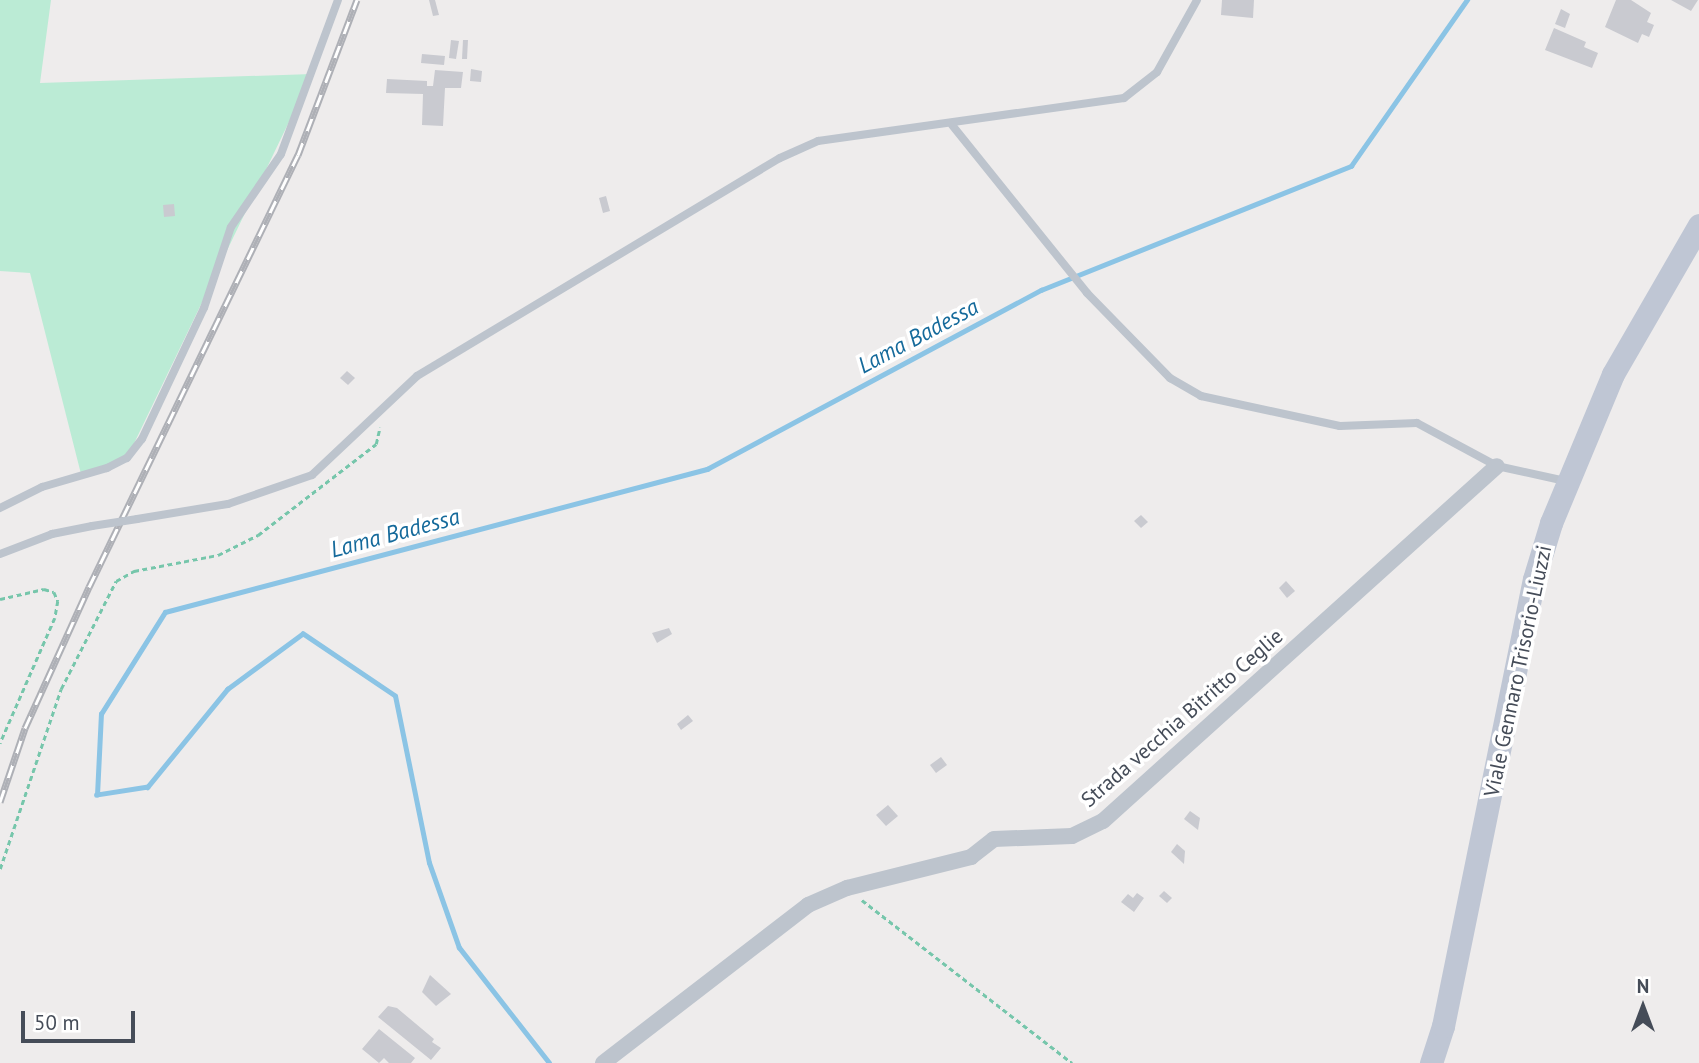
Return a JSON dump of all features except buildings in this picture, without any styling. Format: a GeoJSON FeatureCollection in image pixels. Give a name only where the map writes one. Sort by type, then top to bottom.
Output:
{"type":"FeatureCollection","features":[{"type":"Feature","properties":{"kind":"main road","name":"Viale Gennaro Trisorio-Liuzzi"},"geometry":{"type":"LineString","coordinates":[[1431,1063],[1443,1026],[1534,579],[1566,482],[1613,374],[1699,225]]}},
{"type":"Feature","properties":{"kind":"street","name":"Strada vecchia Bitritto Ceglie"},"geometry":{"type":"LineString","coordinates":[[603,1063],[808,905],[847,888],[971,857],[994,839],[1072,836],[1102,821],[1497,466]]}},
{"type":"Feature","properties":{"kind":"lane"},"geometry":{"type":"LineString","coordinates":[[0,508],[42,487],[107,468],[127,458],[142,439],[204,308],[231,227],[281,154],[338,0]]}},
{"type":"Feature","properties":{"kind":"lane"},"geometry":{"type":"LineString","coordinates":[[0,554],[52,534],[228,504],[312,475],[381,413],[417,376],[780,158],[818,141],[1124,98],[1157,72],[1197,0]]}},
{"type":"Feature","properties":{"kind":"lane"},"geometry":{"type":"LineString","coordinates":[[953,124],[1087,293],[1170,379],[1201,396],[1340,426],[1417,423],[1497,466],[1566,482]]}},
{"type":"Feature","properties":{"kind":"path"},"geometry":{"type":"LineString","coordinates":[[0,869],[61,689],[116,581],[134,571],[218,555],[258,535],[376,443],[381,413]]}},
{"type":"Feature","properties":{"kind":"path"},"geometry":{"type":"LineString","coordinates":[[0,599],[44,589],[54,593],[58,601],[55,618],[0,744]]}},
{"type":"Feature","properties":{"kind":"path"},"geometry":{"type":"LineString","coordinates":[[847,888],[1072,1063]]}},
{"type":"Feature","properties":{"kind":"green space"},"geometry":{"type":"Polygon","coordinates":[[[0,0],[51,0],[40,83],[312,74],[127,458],[81,474],[30,273],[0,271],[0,0]]]}},
{"type":"Feature","properties":{"kind":"waterway","name":"Lama Badessa"},"geometry":{"type":"LineString","coordinates":[[549,1063],[459,948],[429,863],[395,696],[303,634],[228,689],[148,787],[97,795],[101,714],[165,612],[707,469],[1041,290],[1351,166],[1467,0]]}},
{"type":"Feature","properties":{"kind":"railway"},"geometry":{"type":"LineString","coordinates":[[0,802],[25,728],[89,587],[298,155],[357,0]]}}]}
